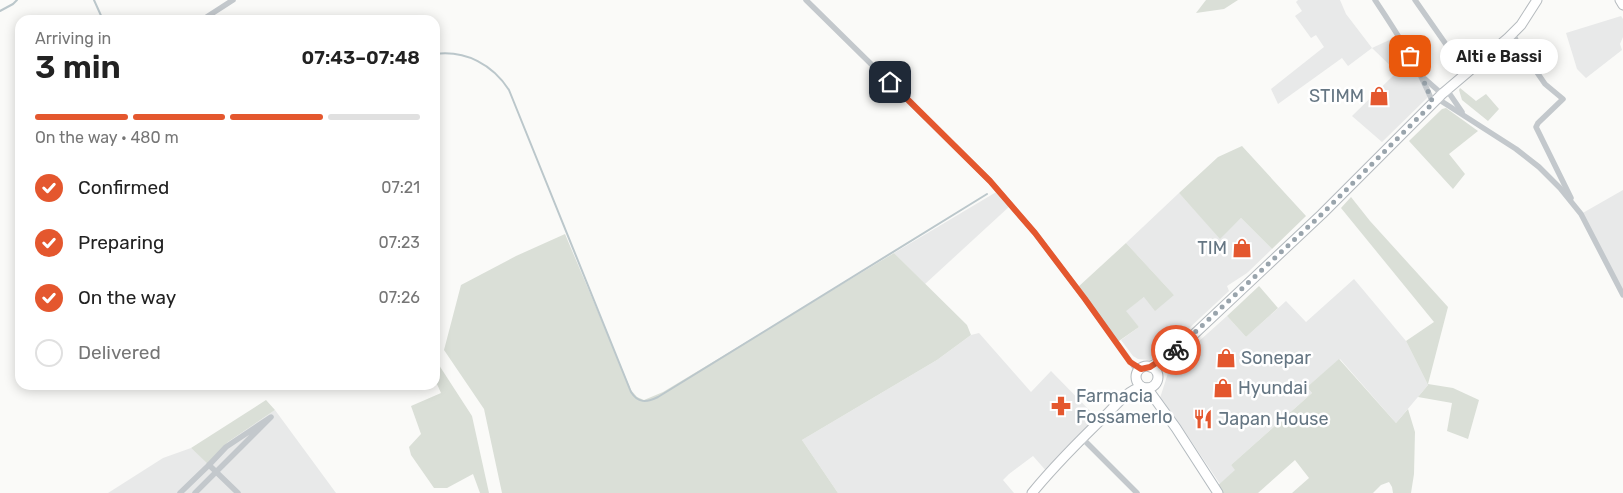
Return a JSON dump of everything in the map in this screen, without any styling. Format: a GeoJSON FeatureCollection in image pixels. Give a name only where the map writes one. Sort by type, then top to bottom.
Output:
{"type":"FeatureCollection","features":[{"type":"Feature","properties":{"kind":"main road"},"geometry":{"type":"LineString","coordinates":[[1032,493],[1066,453],[1144,378],[1322,214],[1440,97],[1513,34],[1526,18],[1536,0]]}},
{"type":"Feature","properties":{"kind":"main road"},"geometry":{"type":"LineString","coordinates":[[1620,0],[1623,4]]}},
{"type":"Feature","properties":{"kind":"main road"},"geometry":{"type":"LineString","coordinates":[[1144,378],[1157,374],[1171,355]]}},
{"type":"Feature","properties":{"kind":"main road"},"geometry":{"type":"LineString","coordinates":[[1144,378],[1153,396],[1186,443],[1215,491]]}},
{"type":"Feature","properties":{"kind":"street"},"geometry":{"type":"LineString","coordinates":[[210,15],[233,0]]}},
{"type":"Feature","properties":{"kind":"street"},"geometry":{"type":"LineString","coordinates":[[806,0],[990,181],[1035,233],[1130,362],[1144,378]]}},
{"type":"Feature","properties":{"kind":"street"},"geometry":{"type":"LineString","coordinates":[[1375,0],[1394,28],[1422,77],[1440,97],[1539,167],[1572,201]]}},
{"type":"Feature","properties":{"kind":"street"},"geometry":{"type":"LineString","coordinates":[[1415,0],[1466,73]]}},
{"type":"Feature","properties":{"kind":"street"},"geometry":{"type":"LineString","coordinates":[[1513,34],[1545,84],[1564,99],[1536,127],[1572,201],[1592,233],[1623,295]]}},
{"type":"Feature","properties":{"kind":"street"},"geometry":{"type":"LineString","coordinates":[[1422,77],[1440,97],[1465,116]]}},
{"type":"Feature","properties":{"kind":"street"},"geometry":{"type":"LineString","coordinates":[[180,493],[226,447],[272,416],[195,493]]}},
{"type":"Feature","properties":{"kind":"street"},"geometry":{"type":"LineString","coordinates":[[1082,438],[1137,493]]}},
{"type":"Feature","properties":{"kind":"street"},"geometry":{"type":"LineString","coordinates":[[209,464],[238,493]]}},
{"type":"Feature","properties":{"kind":"shaded area"},"geometry":{"type":"Polygon","coordinates":[[[1206,0],[1238,0],[1224,9],[1196,13],[1206,0]]]}},
{"type":"Feature","properties":{"kind":"shaded area"},"geometry":{"type":"Polygon","coordinates":[[[1298,0],[1340,0],[1346,14],[1372,48],[1348,66],[1342,58],[1278,104],[1271,89],[1324,47],[1316,35],[1311,38],[1295,16],[1302,11],[1296,2],[1298,0]]]}},
{"type":"Feature","properties":{"kind":"shaded area"},"geometry":{"type":"Polygon","coordinates":[[[1621,16],[1623,19],[1623,37],[1620,44],[1622,50],[1586,78],[1577,69],[1566,33],[1621,16]]]}},
{"type":"Feature","properties":{"kind":"shaded area"},"geometry":{"type":"Polygon","coordinates":[[[1398,36],[1427,91],[1427,98],[1382,142],[1352,116],[1397,72],[1372,48],[1398,36]]]}},
{"type":"Feature","properties":{"kind":"shaded area"},"geometry":{"type":"Polygon","coordinates":[[[1460,88],[1476,101],[1486,94],[1499,109],[1488,121],[1462,100],[1460,88]]]}},
{"type":"Feature","properties":{"kind":"shaded area"},"geometry":{"type":"Polygon","coordinates":[[[1446,108],[1478,131],[1449,154],[1465,174],[1453,189],[1409,141],[1442,109],[1446,108]]]}},
{"type":"Feature","properties":{"kind":"shaded area"},"geometry":{"type":"Polygon","coordinates":[[[1242,146],[1306,216],[1272,249],[1241,218],[1220,239],[1179,193],[1218,157],[1242,146]]]}},
{"type":"Feature","properties":{"kind":"shaded area"},"geometry":{"type":"Polygon","coordinates":[[[1623,190],[1623,295],[1581,214],[1623,190]]]}},
{"type":"Feature","properties":{"kind":"shaded area"},"geometry":{"type":"Polygon","coordinates":[[[998,191],[1011,205],[925,284],[894,253],[998,191]]]}},
{"type":"Feature","properties":{"kind":"shaded area"},"geometry":{"type":"Polygon","coordinates":[[[1179,193],[1220,238],[1241,218],[1272,249],[1247,273],[1227,286],[1229,291],[1158,357],[1149,360],[1138,359],[1133,356],[1121,340],[1139,327],[1125,311],[1144,297],[1174,295],[1126,243],[1179,193]]]}},
{"type":"Feature","properties":{"kind":"shaded area"},"geometry":{"type":"Polygon","coordinates":[[[1351,197],[1370,221],[1448,307],[1428,384],[1453,388],[1479,400],[1468,439],[1447,431],[1452,403],[1418,397],[1428,385],[1406,341],[1434,322],[1341,208],[1351,197]]]}},
{"type":"Feature","properties":{"kind":"shaded area"},"geometry":{"type":"Polygon","coordinates":[[[565,234],[631,390],[637,397],[644,400],[663,392],[894,253],[967,325],[971,335],[937,360],[802,440],[838,493],[502,493],[484,409],[444,350],[461,285],[516,256],[565,234]]]}},
{"type":"Feature","properties":{"kind":"shaded area"},"geometry":{"type":"Polygon","coordinates":[[[1126,243],[1174,295],[1155,311],[1144,297],[1126,311],[1139,327],[1116,343],[1077,288],[1126,243]]]}},
{"type":"Feature","properties":{"kind":"shaded area"},"geometry":{"type":"Polygon","coordinates":[[[1354,279],[1406,341],[1428,385],[1396,423],[1340,359],[1307,387],[1312,393],[1231,465],[1236,470],[1220,484],[1160,398],[1168,373],[1188,351],[1227,316],[1246,337],[1286,301],[1306,322],[1354,279]]]}},
{"type":"Feature","properties":{"kind":"shaded area"},"geometry":{"type":"Polygon","coordinates":[[[1259,286],[1278,308],[1246,337],[1227,316],[1259,286]]]}},
{"type":"Feature","properties":{"kind":"shaded area"},"geometry":{"type":"Polygon","coordinates":[[[979,333],[1031,392],[1051,371],[1100,421],[1048,473],[1033,456],[1009,474],[1003,480],[1014,493],[838,493],[802,440],[937,360],[971,335],[979,333]]]}},
{"type":"Feature","properties":{"kind":"shaded area"},"geometry":{"type":"Polygon","coordinates":[[[1339,359],[1396,423],[1408,409],[1415,432],[1414,474],[1411,493],[1393,493],[1389,482],[1381,485],[1373,493],[1292,493],[1309,478],[1295,460],[1258,493],[1218,493],[1215,488],[1235,470],[1231,465],[1312,393],[1307,387],[1339,359]]]}},
{"type":"Feature","properties":{"kind":"shaded area"},"geometry":{"type":"Polygon","coordinates":[[[440,367],[472,416],[489,493],[480,493],[473,474],[447,488],[434,488],[411,455],[409,447],[421,434],[411,406],[441,393],[440,367]]]}},
{"type":"Feature","properties":{"kind":"shaded area"},"geometry":{"type":"Polygon","coordinates":[[[266,400],[275,410],[228,442],[209,465],[191,448],[266,400]]]}},
{"type":"Feature","properties":{"kind":"shaded area"},"geometry":{"type":"Polygon","coordinates":[[[275,410],[336,493],[108,493],[163,458],[191,448],[209,464],[228,442],[275,410]]]}},
{"type":"Feature","properties":{"kind":"waterway"},"geometry":{"type":"LineString","coordinates":[[0,11],[17,0]]}},
{"type":"Feature","properties":{"kind":"waterway"},"geometry":{"type":"LineString","coordinates":[[94,0],[101,15]]}},
{"type":"Feature","properties":{"kind":"waterway"},"geometry":{"type":"LineString","coordinates":[[440,54],[457,54],[478,61],[495,73],[509,90],[631,392],[639,400],[650,400],[658,397],[987,194]]}},
{"type":"Feature","properties":{"kind":"way so far"},"geometry":{"type":"LineString","coordinates":[[1176,350],[1322,214],[1433,103],[1422,77],[1410,56]]}},
{"type":"Feature","properties":{"kind":"place","name":"Alti e Bassi"},"geometry":{"type":"Point","coordinates":[1410,56]}},
{"type":"Feature","properties":{"kind":"place","name":"STIMM"},"geometry":{"type":"Point","coordinates":[1379,96]}},
{"type":"Feature","properties":{"kind":"place","name":"TIM"},"geometry":{"type":"Point","coordinates":[1242,248]}},
{"type":"Feature","properties":{"kind":"place","name":"Sonepar"},"geometry":{"type":"Point","coordinates":[1226,358]}},
{"type":"Feature","properties":{"kind":"place","name":"Hyundai"},"geometry":{"type":"Point","coordinates":[1223,388]}},
{"type":"Feature","properties":{"kind":"place","name":"Farmacia Fossamerlo"},"geometry":{"type":"Point","coordinates":[1061,406]}},
{"type":"Feature","properties":{"kind":"place","name":"Japan House"},"geometry":{"type":"Point","coordinates":[1203,419]}},
{"type":"Feature","properties":{"kind":"route"},"geometry":{"type":"LineString","coordinates":[[890,82],[990,181],[1035,233],[1130,362],[1141,369],[1150,367],[1176,350]]}}]}
